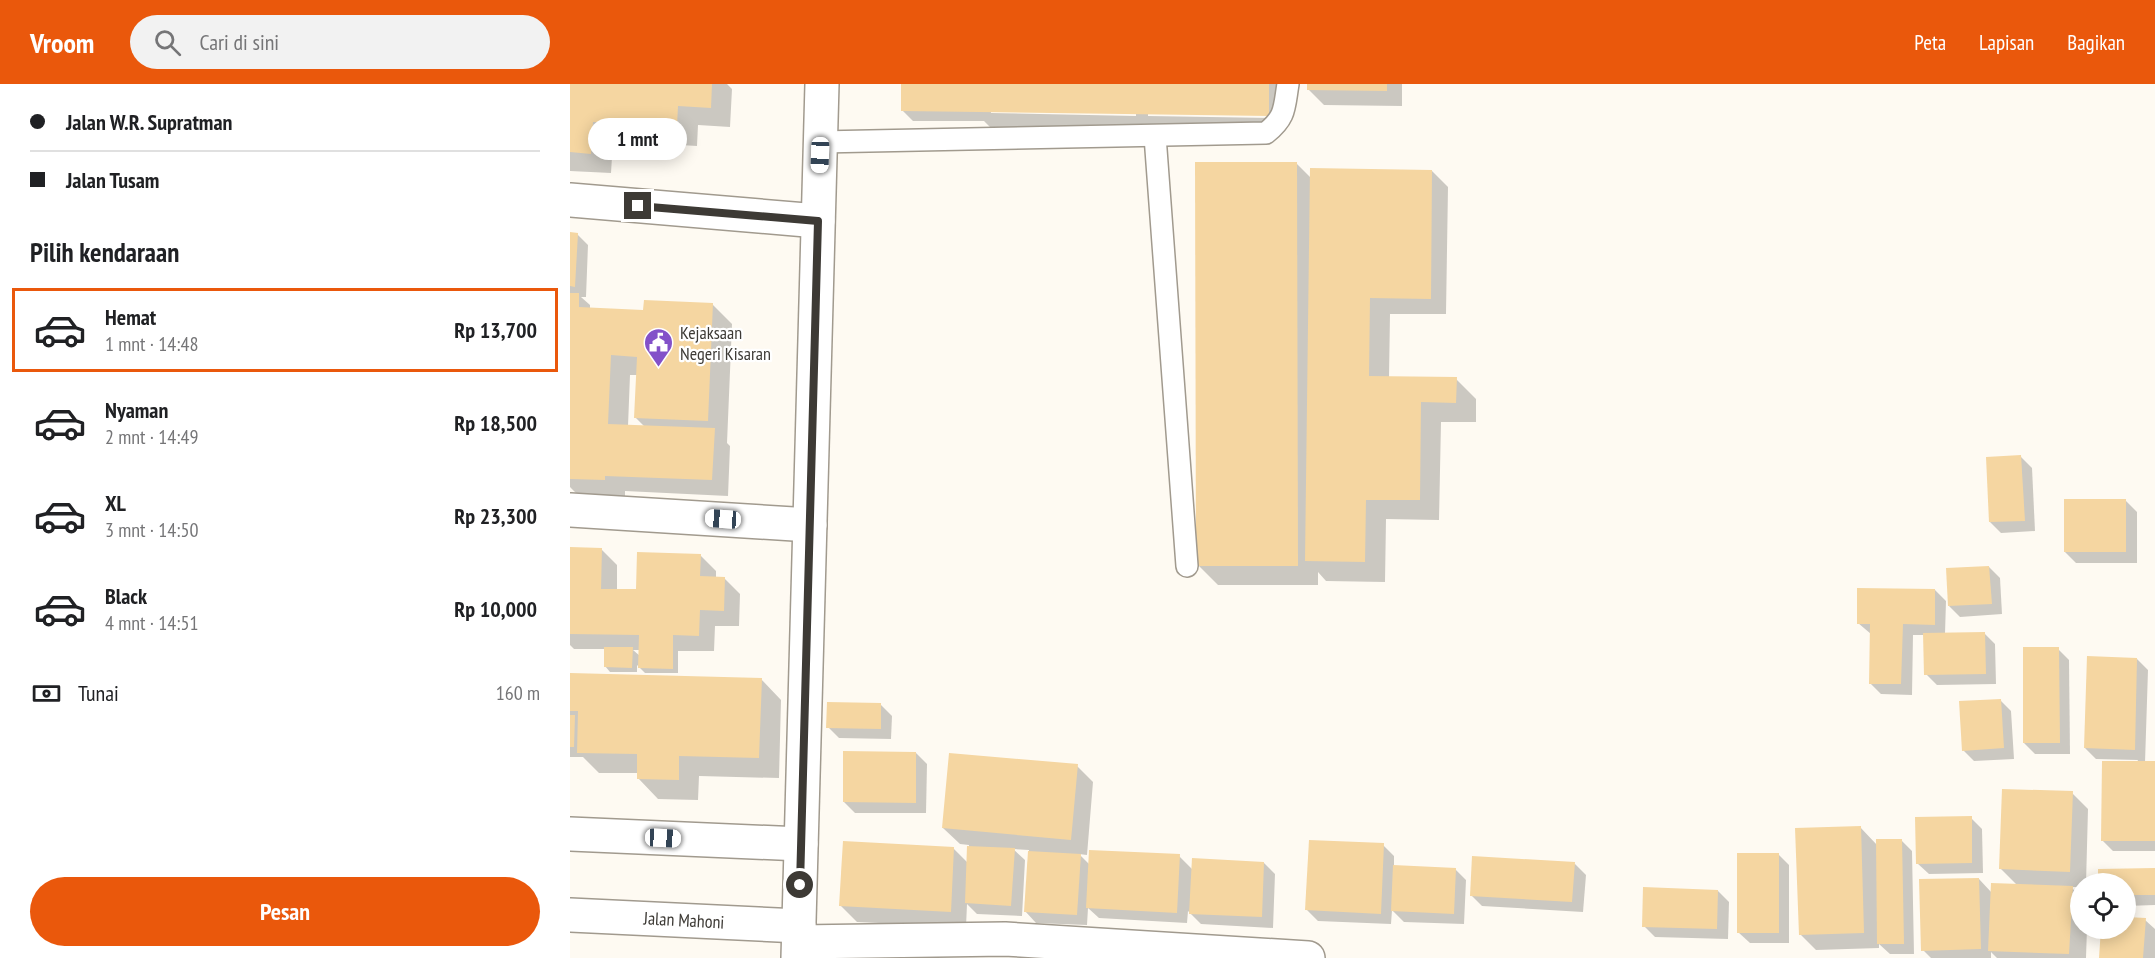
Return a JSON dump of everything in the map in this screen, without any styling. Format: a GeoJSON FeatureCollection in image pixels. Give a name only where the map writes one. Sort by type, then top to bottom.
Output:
{"type":"FeatureCollection","features":[{"type":"Feature","properties":{"kind":"street"},"geometry":{"type":"LineString","coordinates":[[799,942],[822,84]]}},
{"type":"Feature","properties":{"kind":"street"},"geometry":{"type":"LineString","coordinates":[[570,200],[818,221]]}},
{"type":"Feature","properties":{"kind":"street"},"geometry":{"type":"LineString","coordinates":[[570,510],[810,525]]}},
{"type":"Feature","properties":{"kind":"street"},"geometry":{"type":"LineString","coordinates":[[570,834],[801,844]]}},
{"type":"Feature","properties":{"kind":"street","name":"Jalan Mahoni"},"geometry":{"type":"LineString","coordinates":[[570,915],[799,942],[1005,939],[1308,958]]}},
{"type":"Feature","properties":{"kind":"lane"},"geometry":{"type":"LineString","coordinates":[[820,142],[1266,133],[1278,124],[1284,110],[1288,84]]}},
{"type":"Feature","properties":{"kind":"lane"},"geometry":{"type":"LineString","coordinates":[[1155,136],[1187,566]]}},
{"type":"Feature","properties":{"kind":"building"},"geometry":{"type":"Polygon","coordinates":[[[570,84],[712,84],[711,108],[678,106],[677,126],[593,122],[591,154],[570,152],[570,84]]]}},
{"type":"Feature","properties":{"kind":"building"},"geometry":{"type":"Polygon","coordinates":[[[901,84],[1269,84],[1269,116],[901,111],[901,84]]]}},
{"type":"Feature","properties":{"kind":"building"},"geometry":{"type":"Polygon","coordinates":[[[1307,84],[1387,84],[1387,91],[1307,90],[1307,84]]]}},
{"type":"Feature","properties":{"kind":"building"},"geometry":{"type":"Polygon","coordinates":[[[1195,162],[1297,162],[1298,566],[1196,566],[1195,162]]]}},
{"type":"Feature","properties":{"kind":"building"},"geometry":{"type":"Polygon","coordinates":[[[1310,168],[1432,170],[1431,299],[1370,298],[1369,376],[1457,377],[1456,403],[1421,402],[1420,500],[1366,500],[1365,562],[1305,561],[1310,168]]]}},
{"type":"Feature","properties":{"kind":"building"},"geometry":{"type":"Polygon","coordinates":[[[570,232],[578,233],[575,287],[570,286],[570,232]]]}},
{"type":"Feature","properties":{"kind":"building"},"geometry":{"type":"Polygon","coordinates":[[[570,293],[579,293],[579,307],[643,310],[644,300],[713,303],[708,421],[634,418],[637,357],[611,355],[608,424],[715,428],[712,480],[605,476],[605,480],[570,479],[570,293]]]}},
{"type":"Feature","properties":{"kind":"building"},"geometry":{"type":"Polygon","coordinates":[[[2021,455],[2025,521],[1989,522],[1986,457],[2021,455]]]}},
{"type":"Feature","properties":{"kind":"building"},"geometry":{"type":"Polygon","coordinates":[[[2064,499],[2126,499],[2126,552],[2064,552],[2064,499]]]}},
{"type":"Feature","properties":{"kind":"building"},"geometry":{"type":"Polygon","coordinates":[[[570,547],[602,548],[601,589],[636,589],[637,552],[701,554],[700,576],[725,577],[724,611],[700,610],[699,636],[673,635],[673,669],[638,668],[639,635],[570,634],[570,547]]]}},
{"type":"Feature","properties":{"kind":"building"},"geometry":{"type":"Polygon","coordinates":[[[1989,566],[1992,604],[1948,606],[1946,568],[1989,566]]]}},
{"type":"Feature","properties":{"kind":"building"},"geometry":{"type":"Polygon","coordinates":[[[1857,588],[1935,589],[1935,625],[1903,624],[1901,684],[1869,684],[1870,624],[1857,624],[1857,588]]]}},
{"type":"Feature","properties":{"kind":"building"},"geometry":{"type":"Polygon","coordinates":[[[1985,632],[1986,674],[1924,675],[1923,633],[1985,632]]]}},
{"type":"Feature","properties":{"kind":"building"},"geometry":{"type":"Polygon","coordinates":[[[604,647],[633,647],[632,668],[604,667],[604,647]]]}},
{"type":"Feature","properties":{"kind":"building"},"geometry":{"type":"Polygon","coordinates":[[[2023,647],[2059,647],[2060,743],[2023,743],[2023,647]]]}},
{"type":"Feature","properties":{"kind":"building"},"geometry":{"type":"Polygon","coordinates":[[[2087,656],[2137,658],[2135,750],[2084,748],[2087,656]]]}},
{"type":"Feature","properties":{"kind":"building"},"geometry":{"type":"Polygon","coordinates":[[[570,673],[762,678],[759,758],[679,756],[679,780],[637,779],[637,754],[577,753],[578,711],[570,711],[570,673]]]}},
{"type":"Feature","properties":{"kind":"building"},"geometry":{"type":"Polygon","coordinates":[[[2001,699],[2004,748],[1962,751],[1959,701],[2001,699]]]}},
{"type":"Feature","properties":{"kind":"building"},"geometry":{"type":"Polygon","coordinates":[[[827,702],[881,703],[881,729],[826,728],[827,702]]]}},
{"type":"Feature","properties":{"kind":"building"},"geometry":{"type":"Polygon","coordinates":[[[570,715],[575,715],[574,747],[570,747],[570,715]]]}},
{"type":"Feature","properties":{"kind":"building"},"geometry":{"type":"Polygon","coordinates":[[[843,751],[916,752],[916,803],[843,802],[843,751]]]}},
{"type":"Feature","properties":{"kind":"building"},"geometry":{"type":"Polygon","coordinates":[[[949,753],[1078,764],[1071,840],[942,828],[949,753]]]}},
{"type":"Feature","properties":{"kind":"building"},"geometry":{"type":"Polygon","coordinates":[[[2102,761],[2155,761],[2155,841],[2101,841],[2102,761]]]}},
{"type":"Feature","properties":{"kind":"building"},"geometry":{"type":"Polygon","coordinates":[[[2002,789],[2073,791],[2070,872],[1999,869],[2002,789]]]}},
{"type":"Feature","properties":{"kind":"building"},"geometry":{"type":"Polygon","coordinates":[[[1972,816],[1972,863],[1916,864],[1915,817],[1972,816]]]}},
{"type":"Feature","properties":{"kind":"building"},"geometry":{"type":"Polygon","coordinates":[[[1861,826],[1864,933],[1799,935],[1795,828],[1861,826]]]}},
{"type":"Feature","properties":{"kind":"building"},"geometry":{"type":"Polygon","coordinates":[[[1876,839],[1902,839],[1904,944],[1877,944],[1876,839]]]}},
{"type":"Feature","properties":{"kind":"building"},"geometry":{"type":"Polygon","coordinates":[[[1309,840],[1384,843],[1381,914],[1305,910],[1309,840]]]}},
{"type":"Feature","properties":{"kind":"building"},"geometry":{"type":"Polygon","coordinates":[[[843,841],[954,847],[951,912],[839,906],[843,841]]]}},
{"type":"Feature","properties":{"kind":"building"},"geometry":{"type":"Polygon","coordinates":[[[967,846],[1015,848],[1011,906],[965,903],[967,846]]]}},
{"type":"Feature","properties":{"kind":"building"},"geometry":{"type":"Polygon","coordinates":[[[1089,850],[1180,854],[1177,913],[1086,908],[1089,850]]]}},
{"type":"Feature","properties":{"kind":"building"},"geometry":{"type":"Polygon","coordinates":[[[1028,851],[1081,854],[1077,915],[1024,912],[1028,851]]]}},
{"type":"Feature","properties":{"kind":"building"},"geometry":{"type":"Polygon","coordinates":[[[1737,853],[1779,853],[1779,933],[1737,933],[1737,853]]]}},
{"type":"Feature","properties":{"kind":"building"},"geometry":{"type":"Polygon","coordinates":[[[1472,856],[1575,862],[1572,902],[1470,896],[1472,856]]]}},
{"type":"Feature","properties":{"kind":"building"},"geometry":{"type":"Polygon","coordinates":[[[1192,858],[1264,862],[1262,917],[1189,914],[1192,858]]]}},
{"type":"Feature","properties":{"kind":"building"},"geometry":{"type":"Polygon","coordinates":[[[1393,865],[1456,868],[1454,914],[1391,911],[1393,865]]]}},
{"type":"Feature","properties":{"kind":"building"},"geometry":{"type":"Polygon","coordinates":[[[2155,868],[2155,895],[2136,895],[2136,873],[2098,873],[2098,869],[2155,868]]]}},
{"type":"Feature","properties":{"kind":"building"},"geometry":{"type":"Polygon","coordinates":[[[1979,878],[1981,949],[1921,951],[1919,879],[1979,878]]]}},
{"type":"Feature","properties":{"kind":"building"},"geometry":{"type":"Polygon","coordinates":[[[1991,883],[2070,886],[2069,954],[1988,951],[1991,883]]]}},
{"type":"Feature","properties":{"kind":"building"},"geometry":{"type":"Polygon","coordinates":[[[1643,887],[1718,890],[1717,929],[1642,927],[1643,887]]]}},
{"type":"Feature","properties":{"kind":"building"},"geometry":{"type":"Polygon","coordinates":[[[2136,918],[2146,918],[2143,958],[2099,958],[2100,939],[2136,939],[2136,918]]]}},
{"type":"Feature","properties":{"kind":"place","name":"Kejaksaan Negeri Kisaran"},"geometry":{"type":"Point","coordinates":[659,368]}},
{"type":"Feature","properties":{"kind":"route"},"geometry":{"type":"LineString","coordinates":[[638,206],[818,221],[800,885]]}}]}
